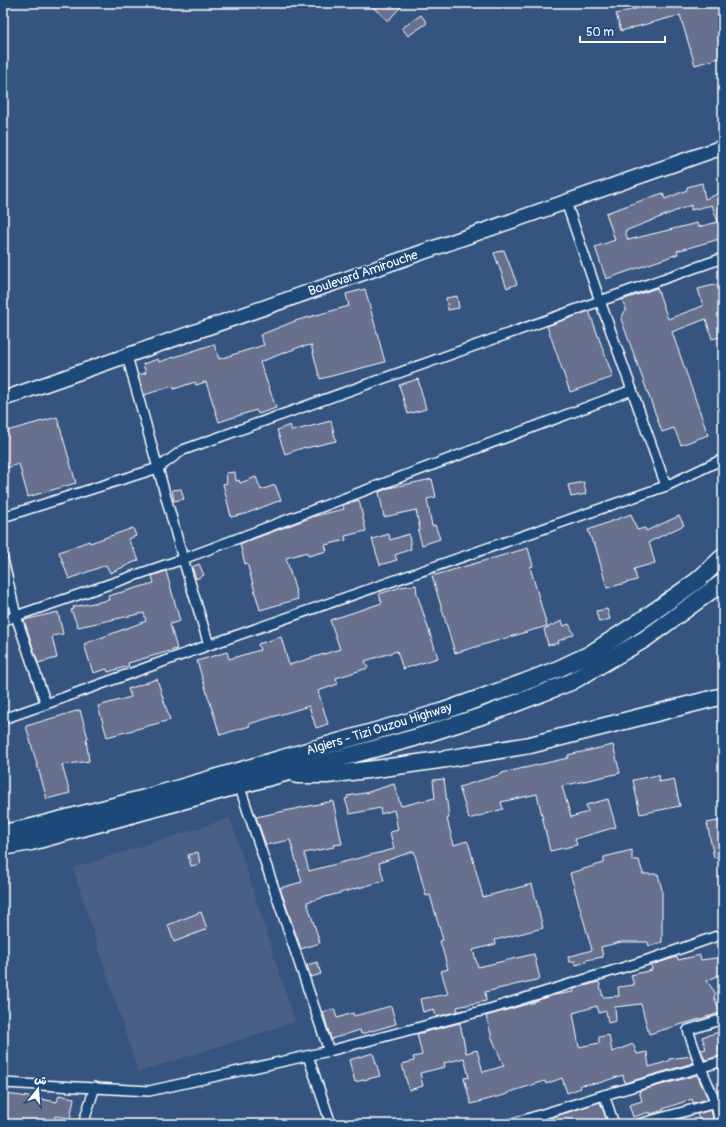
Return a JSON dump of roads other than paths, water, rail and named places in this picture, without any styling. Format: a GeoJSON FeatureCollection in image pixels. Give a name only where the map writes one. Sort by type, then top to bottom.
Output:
{"type":"FeatureCollection","features":[{"type":"Feature","properties":{"kind":"highway","name":"Algiers - Tizi Ouzou Highway"},"geometry":{"type":"LineString","coordinates":[[3,833],[32,828],[145,798],[441,712],[522,683],[558,669],[590,654],[640,622],[698,580],[723,557]]}},
{"type":"Feature","properties":{"kind":"highway","name":"Algiers - Tizi Ouzou Highway"},"geometry":{"type":"LineString","coordinates":[[3,847],[31,842],[436,731],[488,714],[571,682],[645,639],[723,582]]}},
{"type":"Feature","properties":{"kind":"highway"},"geometry":{"type":"LineString","coordinates":[[271,776],[334,774],[446,759],[530,745],[721,694]]}},
{"type":"Feature","properties":{"kind":"main road","name":"Boulevard Amirouche"},"geometry":{"type":"LineString","coordinates":[[3,399],[723,147]]}},
{"type":"Feature","properties":{"kind":"street"},"geometry":{"type":"LineString","coordinates":[[566,202],[666,486]]}},
{"type":"Feature","properties":{"kind":"street"},"geometry":{"type":"LineString","coordinates":[[3,517],[158,468],[183,450],[723,258]]}},
{"type":"Feature","properties":{"kind":"street"},"geometry":{"type":"LineString","coordinates":[[127,356],[183,559],[209,646]]}},
{"type":"Feature","properties":{"kind":"street"},"geometry":{"type":"LineString","coordinates":[[3,621],[183,559],[632,390]]}},
{"type":"Feature","properties":{"kind":"street"},"geometry":{"type":"LineString","coordinates":[[3,719],[666,486],[723,459]]}},
{"type":"Feature","properties":{"kind":"street"},"geometry":{"type":"LineString","coordinates":[[3,559],[16,616],[46,704]]}},
{"type":"Feature","properties":{"kind":"street"},"geometry":{"type":"LineString","coordinates":[[239,785],[329,1051]]}},
{"type":"Feature","properties":{"kind":"street"},"geometry":{"type":"LineString","coordinates":[[3,1083],[149,1091],[329,1051],[493,1008],[657,957],[723,934]]}},
{"type":"Feature","properties":{"kind":"street"},"geometry":{"type":"LineString","coordinates":[[720,1124],[719,1102],[701,1068],[688,1030],[723,1019]]}},
{"type":"Feature","properties":{"kind":"street"},"geometry":{"type":"LineString","coordinates":[[308,1056],[331,1124]]}},
{"type":"Feature","properties":{"kind":"street"},"geometry":{"type":"LineString","coordinates":[[511,1124],[604,1095],[723,1061]]}},
{"type":"Feature","properties":{"kind":"street"},"geometry":{"type":"LineString","coordinates":[[83,1124],[95,1087]]}},
{"type":"Feature","properties":{"kind":"street"},"geometry":{"type":"LineString","coordinates":[[604,1095],[614,1124]]}},
{"type":"Feature","properties":{"kind":"street"},"geometry":{"type":"LineString","coordinates":[[640,1124],[719,1102]]}}]}
